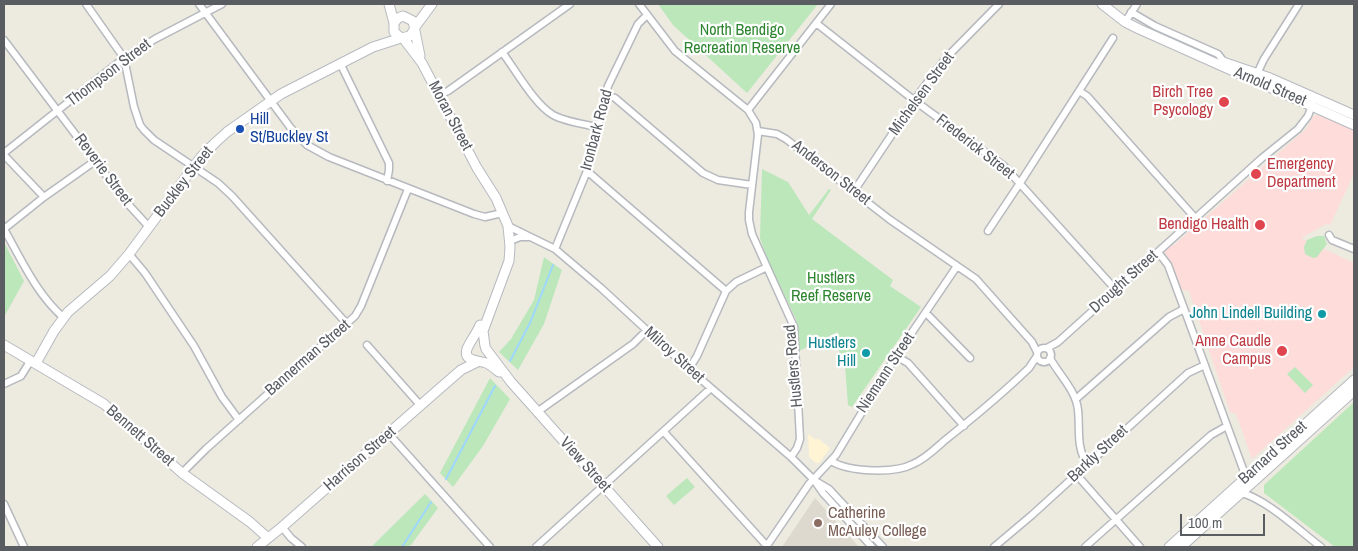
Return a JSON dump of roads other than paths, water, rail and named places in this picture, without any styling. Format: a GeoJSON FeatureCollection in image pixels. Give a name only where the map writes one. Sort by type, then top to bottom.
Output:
{"type":"FeatureCollection","features":[{"type":"Feature","properties":{"kind":"street"},"geometry":{"type":"LineString","coordinates":[[86,4],[124,58],[134,107],[144,130],[161,145],[194,166],[232,196],[347,324]]}},
{"type":"Feature","properties":{"kind":"street"},"geometry":{"type":"LineString","coordinates":[[199,4],[296,133],[314,149],[387,181],[480,216],[490,217],[498,214]]}},
{"type":"Feature","properties":{"kind":"street","name":"Thompson Street"},"geometry":{"type":"LineString","coordinates":[[4,154],[124,58],[155,39],[222,4]]}},
{"type":"Feature","properties":{"kind":"street"},"geometry":{"type":"LineString","coordinates":[[390,4],[413,20],[415,28]]}},
{"type":"Feature","properties":{"kind":"street"},"geometry":{"type":"LineString","coordinates":[[390,4],[395,34],[402,38],[410,36],[432,4]]}},
{"type":"Feature","properties":{"kind":"street"},"geometry":{"type":"LineString","coordinates":[[393,25],[398,18],[416,12],[426,4]]}},
{"type":"Feature","properties":{"kind":"street"},"geometry":{"type":"LineString","coordinates":[[439,95],[448,91],[570,4]]}},
{"type":"Feature","properties":{"kind":"street"},"geometry":{"type":"LineString","coordinates":[[639,4],[680,56],[748,110],[755,119],[758,131]]}},
{"type":"Feature","properties":{"kind":"street"},"geometry":{"type":"LineString","coordinates":[[748,110],[831,4]]}},
{"type":"Feature","properties":{"kind":"street","name":"Michelsen Street"},"geometry":{"type":"LineString","coordinates":[[854,192],[945,59],[999,4]]}},
{"type":"Feature","properties":{"kind":"street","name":"Arnold Street"},"geometry":{"type":"LineString","coordinates":[[1102,4],[1125,22],[1185,50],[1354,118]]}},
{"type":"Feature","properties":{"kind":"street"},"geometry":{"type":"LineString","coordinates":[[1125,22],[1137,4]]}},
{"type":"Feature","properties":{"kind":"street"},"geometry":{"type":"LineString","coordinates":[[1256,77],[1264,60],[1299,4]]}},
{"type":"Feature","properties":{"kind":"street","name":"Arnold Street"},"geometry":{"type":"LineString","coordinates":[[1131,12],[1155,26],[1218,54],[1224,62]]}},
{"type":"Feature","properties":{"kind":"street","name":"Ironbark Road"},"geometry":{"type":"LineString","coordinates":[[555,249],[587,171],[606,94],[638,24],[647,15]]}},
{"type":"Feature","properties":{"kind":"street","name":"Frederick Street"},"geometry":{"type":"LineString","coordinates":[[816,23],[915,101],[1004,166],[1116,290]]}},
{"type":"Feature","properties":{"kind":"street","name":"Buckley Street"},"geometry":{"type":"LineString","coordinates":[[373,47],[393,25]]}},
{"type":"Feature","properties":{"kind":"street","name":"Moran Street"},"geometry":{"type":"LineString","coordinates":[[415,28],[422,63]]}},
{"type":"Feature","properties":{"kind":"street","name":"Buckley Street"},"geometry":{"type":"LineString","coordinates":[[34,362],[64,318],[76,304],[110,276],[129,254],[194,166],[227,132],[271,100],[373,47],[402,38]]}},
{"type":"Feature","properties":{"kind":"street","name":"Moran Street"},"geometry":{"type":"LineString","coordinates":[[402,38],[422,63],[496,198],[508,235]]}},
{"type":"Feature","properties":{"kind":"street"},"geometry":{"type":"LineString","coordinates":[[988,231],[1113,38]]}},
{"type":"Feature","properties":{"kind":"street","name":"Reverie Street"},"geometry":{"type":"LineString","coordinates":[[4,40],[132,209],[149,227]]}},
{"type":"Feature","properties":{"kind":"street","name":"Arnold Street"},"geometry":{"type":"LineString","coordinates":[[1185,50],[1224,62],[1256,77]]}},
{"type":"Feature","properties":{"kind":"street"},"geometry":{"type":"LineString","coordinates":[[502,52],[547,111],[557,117],[598,127]]}},
{"type":"Feature","properties":{"kind":"street"},"geometry":{"type":"LineString","coordinates":[[340,63],[389,164],[387,181]]}},
{"type":"Feature","properties":{"kind":"street"},"geometry":{"type":"LineString","coordinates":[[1079,91],[1087,96],[1196,219]]}},
{"type":"Feature","properties":{"kind":"street"},"geometry":{"type":"LineString","coordinates":[[606,94],[615,98],[702,174],[718,180],[752,184]]}},
{"type":"Feature","properties":{"kind":"street","name":"Drought Street"},"geometry":{"type":"LineString","coordinates":[[1044,355],[1262,158],[1298,129],[1308,116],[1313,101]]}},
{"type":"Feature","properties":{"kind":"street","name":"Hustlers Road"},"geometry":{"type":"LineString","coordinates":[[758,131],[749,212],[750,227],[794,327],[800,439],[798,448],[791,456]]}},
{"type":"Feature","properties":{"kind":"street","name":"Anderson Street"},"geometry":{"type":"LineString","coordinates":[[758,131],[771,132],[782,136],[896,224],[976,279],[1056,369],[1076,399]]}},
{"type":"Feature","properties":{"kind":"street"},"geometry":{"type":"LineString","coordinates":[[4,154],[44,197]]}},
{"type":"Feature","properties":{"kind":"street"},"geometry":{"type":"LineString","coordinates":[[64,318],[50,304],[29,273],[4,229],[44,197],[95,161]]}},
{"type":"Feature","properties":{"kind":"street","name":"Moran Street"},"geometry":{"type":"LineString","coordinates":[[478,168],[508,235]]}},
{"type":"Feature","properties":{"kind":"street"},"geometry":{"type":"LineString","coordinates":[[587,171],[726,290]]}},
{"type":"Feature","properties":{"kind":"street","name":"Bannerman Street"},"geometry":{"type":"LineString","coordinates":[[182,473],[356,316],[408,189]]}},
{"type":"Feature","properties":{"kind":"street"},"geometry":{"type":"LineString","coordinates":[[1329,234],[1332,240],[1354,249]]}},
{"type":"Feature","properties":{"kind":"street"},"geometry":{"type":"LineString","coordinates":[[508,235],[530,237]]}},
{"type":"Feature","properties":{"kind":"street"},"geometry":{"type":"LineString","coordinates":[[508,235],[507,268],[483,331],[486,355],[479,361],[471,360],[467,356],[467,349],[477,333],[500,271],[508,235]]}},
{"type":"Feature","properties":{"kind":"street","name":"Milroy Street"},"geometry":{"type":"LineString","coordinates":[[508,235],[530,237],[555,249],[601,288],[688,369],[791,456],[814,480]]}},
{"type":"Feature","properties":{"kind":"street"},"geometry":{"type":"LineString","coordinates":[[1158,252],[1168,265],[1247,483],[1262,502]]}},
{"type":"Feature","properties":{"kind":"street"},"geometry":{"type":"LineString","coordinates":[[129,254],[145,273],[194,346],[222,397],[239,420]]}},
{"type":"Feature","properties":{"kind":"street","name":"Niemann Street"},"geometry":{"type":"LineString","coordinates":[[766,547],[814,480],[831,461],[896,356],[958,266]]}},
{"type":"Feature","properties":{"kind":"street"},"geometry":{"type":"LineString","coordinates":[[688,369],[697,356],[726,290],[736,282],[767,267]]}},
{"type":"Feature","properties":{"kind":"street"},"geometry":{"type":"LineString","coordinates":[[1087,463],[1080,450],[1076,399],[1169,317],[1184,308]]}},
{"type":"Feature","properties":{"kind":"street"},"geometry":{"type":"LineString","coordinates":[[926,313],[970,358]]}},
{"type":"Feature","properties":{"kind":"street"},"geometry":{"type":"LineString","coordinates":[[537,412],[633,344],[646,331]]}},
{"type":"Feature","properties":{"kind":"street"},"geometry":{"type":"LineString","coordinates":[[471,344],[476,342],[485,348]]}},
{"type":"Feature","properties":{"kind":"street","name":"Bennett Street"},"geometry":{"type":"LineString","coordinates":[[4,345],[104,404],[182,473],[250,522],[268,538]]}},
{"type":"Feature","properties":{"kind":"street"},"geometry":{"type":"LineString","coordinates":[[366,346],[421,406]]}},
{"type":"Feature","properties":{"kind":"street","name":"View Street"},"geometry":{"type":"LineString","coordinates":[[485,348],[537,412],[658,547]]}},
{"type":"Feature","properties":{"kind":"street"},"geometry":{"type":"LineString","coordinates":[[831,461],[872,470],[904,468],[920,460],[964,426],[1044,355]]}},
{"type":"Feature","properties":{"kind":"street","name":"Harrison Street"},"geometry":{"type":"LineString","coordinates":[[438,390],[462,365],[467,356]]}},
{"type":"Feature","properties":{"kind":"street"},"geometry":{"type":"LineString","coordinates":[[896,356],[908,363],[964,426]]}},
{"type":"Feature","properties":{"kind":"street","name":"View Street"},"geometry":{"type":"LineString","coordinates":[[479,361],[489,365],[511,382]]}},
{"type":"Feature","properties":{"kind":"street","name":"Harrison Street"},"geometry":{"type":"LineString","coordinates":[[257,547],[438,390],[462,370],[479,361]]}},
{"type":"Feature","properties":{"kind":"street"},"geometry":{"type":"LineString","coordinates":[[4,384],[21,376],[34,362]]}},
{"type":"Feature","properties":{"kind":"street","name":"Barkly Street"},"geometry":{"type":"LineString","coordinates":[[994,547],[1188,373],[1205,365]]}},
{"type":"Feature","properties":{"kind":"street","name":"Barnard Street"},"geometry":{"type":"LineString","coordinates":[[1181,547],[1241,493],[1256,469],[1354,380]]}},
{"type":"Feature","properties":{"kind":"street"},"geometry":{"type":"LineString","coordinates":[[536,547],[711,388]]}},
{"type":"Feature","properties":{"kind":"street","name":"Barnard Street"},"geometry":{"type":"LineString","coordinates":[[1169,547],[1354,391]]}},
{"type":"Feature","properties":{"kind":"street"},"geometry":{"type":"LineString","coordinates":[[1318,412],[1325,412],[1333,406],[1340,404]]}},
{"type":"Feature","properties":{"kind":"street"},"geometry":{"type":"LineString","coordinates":[[1085,547],[1211,434],[1227,426]]}},
{"type":"Feature","properties":{"kind":"street"},"geometry":{"type":"LineString","coordinates":[[664,432],[766,547]]}},
{"type":"Feature","properties":{"kind":"street"},"geometry":{"type":"LineString","coordinates":[[388,434],[490,547]]}},
{"type":"Feature","properties":{"kind":"street"},"geometry":{"type":"LineString","coordinates":[[1240,460],[1246,466],[1256,469]]}},
{"type":"Feature","properties":{"kind":"street"},"geometry":{"type":"LineString","coordinates":[[1076,474],[1140,547]]}},
{"type":"Feature","properties":{"kind":"street"},"geometry":{"type":"LineString","coordinates":[[814,480],[823,493],[872,547]]}},
{"type":"Feature","properties":{"kind":"street"},"geometry":{"type":"LineString","coordinates":[[814,480],[829,488],[883,547]]}},
{"type":"Feature","properties":{"kind":"street"},"geometry":{"type":"LineString","coordinates":[[1241,493],[1252,496],[1262,502],[1321,547]]}},
{"type":"Feature","properties":{"kind":"street"},"geometry":{"type":"LineString","coordinates":[[4,504],[24,547]]}},
{"type":"Feature","properties":{"kind":"street"},"geometry":{"type":"LineString","coordinates":[[282,527],[302,547]]}},
{"type":"Feature","properties":{"kind":"street"},"geometry":{"type":"LineString","coordinates":[[1176,547],[1200,530]]}},
{"type":"Feature","properties":{"kind":"waterway"},"geometry":{"type":"LineString","coordinates":[[510,361],[530,323],[553,265]]}},
{"type":"Feature","properties":{"kind":"waterway"},"geometry":{"type":"LineString","coordinates":[[446,479],[495,386]]}},
{"type":"Feature","properties":{"kind":"waterway"},"geometry":{"type":"LineString","coordinates":[[402,547],[431,502]]}},
{"type":"Feature","properties":{"kind":"place","name":"Birch Tree Psycology"},"geometry":{"type":"Point","coordinates":[1224,102]}},
{"type":"Feature","properties":{"kind":"place","name":"Hill St/Buckley St"},"geometry":{"type":"Point","coordinates":[240,129]}},
{"type":"Feature","properties":{"kind":"place","name":"Emergency Department"},"geometry":{"type":"Point","coordinates":[1256,174]}},
{"type":"Feature","properties":{"kind":"place","name":"Bendigo Health"},"geometry":{"type":"Point","coordinates":[1260,225]}},
{"type":"Feature","properties":{"kind":"place","name":"John Lindell Building"},"geometry":{"type":"Point","coordinates":[1322,314]}},
{"type":"Feature","properties":{"kind":"place","name":"Anne Caudle Campus"},"geometry":{"type":"Point","coordinates":[1282,351]}},
{"type":"Feature","properties":{"kind":"place","name":"Hustlers Hill"},"geometry":{"type":"Point","coordinates":[866,353]}},
{"type":"Feature","properties":{"kind":"place","name":"Catherine McAuley College"},"geometry":{"type":"Point","coordinates":[818,523]}},
{"type":"Feature","properties":{"kind":"park label","name":"North Bendigo Recreation Reserve"},"geometry":{"type":"Point","coordinates":[742,40]}},
{"type":"Feature","properties":{"kind":"park label","name":"Hustlers Reef Reserve"},"geometry":{"type":"Point","coordinates":[831,288]}}]}
